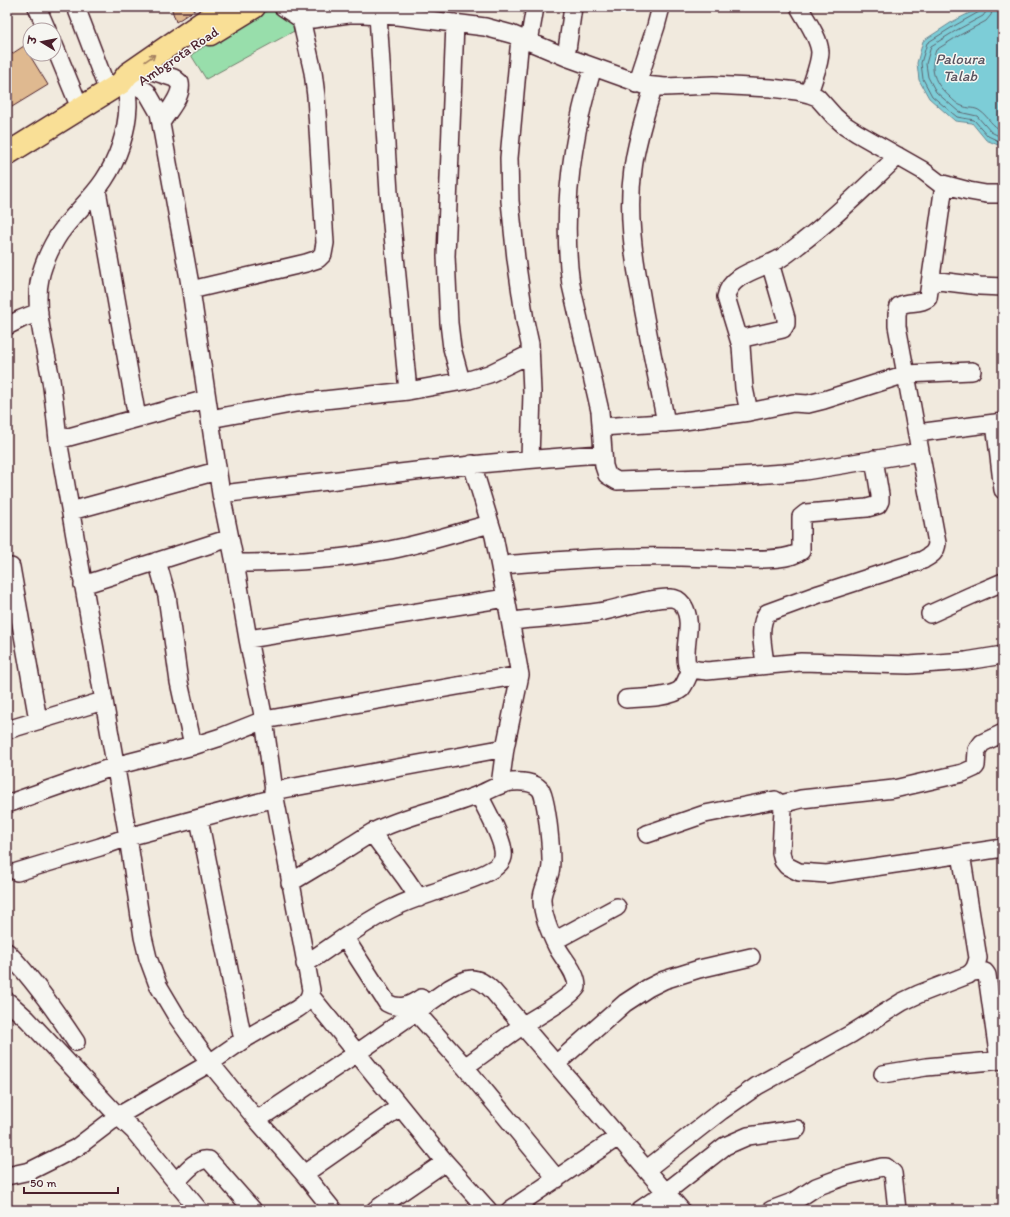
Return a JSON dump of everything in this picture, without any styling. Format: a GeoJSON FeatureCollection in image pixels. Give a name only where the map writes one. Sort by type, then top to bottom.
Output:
{"type":"FeatureCollection","features":[{"type":"Feature","properties":{"kind":"main road"},"geometry":{"type":"LineString","coordinates":[[7,154],[80,108],[123,86],[128,74],[224,7]]}},
{"type":"Feature","properties":{"kind":"main road","name":"Ambgrota Road"},"geometry":{"type":"LineString","coordinates":[[123,86],[155,72],[202,39],[254,7]]}},
{"type":"Feature","properties":{"kind":"street"},"geometry":{"type":"LineString","coordinates":[[37,7],[44,22]]}},
{"type":"Feature","properties":{"kind":"street"},"geometry":{"type":"LineString","coordinates":[[76,7],[123,86],[128,106],[123,136],[115,160],[105,179],[62,230],[53,245],[40,278],[38,292],[39,312],[51,383],[58,440],[128,837],[143,937],[148,958],[158,985],[177,1017],[210,1063],[333,1210]]}},
{"type":"Feature","properties":{"kind":"street"},"geometry":{"type":"LineString","coordinates":[[283,7],[301,19],[313,20],[349,14],[378,15],[455,23],[499,30],[637,84],[654,87],[713,85],[784,89],[809,94],[817,97],[843,124],[944,185],[986,194],[1003,194]]}},
{"type":"Feature","properties":{"kind":"street"},"geometry":{"type":"LineString","coordinates":[[530,459],[532,392],[530,344],[525,322],[516,259],[510,201],[509,158],[525,40],[534,7]]}},
{"type":"Feature","properties":{"kind":"street"},"geometry":{"type":"LineString","coordinates":[[566,57],[573,7]]}},
{"type":"Feature","properties":{"kind":"street"},"geometry":{"type":"LineString","coordinates":[[637,84],[661,7]]}},
{"type":"Feature","properties":{"kind":"street"},"geometry":{"type":"LineString","coordinates":[[799,7],[814,34],[820,51],[818,64],[809,94]]}},
{"type":"Feature","properties":{"kind":"street"},"geometry":{"type":"LineString","coordinates":[[378,15],[390,193],[408,391]]}},
{"type":"Feature","properties":{"kind":"street"},"geometry":{"type":"LineString","coordinates":[[191,290],[306,263],[318,259],[324,254],[325,243],[316,96],[313,72],[301,19]]}},
{"type":"Feature","properties":{"kind":"street"},"geometry":{"type":"LineString","coordinates":[[455,23],[446,256],[449,323],[452,348],[462,381]]}},
{"type":"Feature","properties":{"kind":"street"},"geometry":{"type":"LineString","coordinates":[[61,62],[80,108]]}},
{"type":"Feature","properties":{"kind":"street"},"geometry":{"type":"LineString","coordinates":[[593,67],[583,100],[571,164],[568,198],[568,263],[571,285],[600,411],[604,466],[607,475],[617,481],[784,473],[805,471],[920,452]]}},
{"type":"Feature","properties":{"kind":"street"},"geometry":{"type":"LineString","coordinates":[[155,72],[174,78],[180,83],[181,87],[161,123]]}},
{"type":"Feature","properties":{"kind":"street"},"geometry":{"type":"LineString","coordinates":[[8,1173],[30,1171],[76,1148],[118,1116],[210,1063],[244,1040],[304,1004],[311,990],[274,794],[264,720],[217,471],[191,290],[159,113],[147,92],[123,86]]}},
{"type":"Feature","properties":{"kind":"street"},"geometry":{"type":"LineString","coordinates":[[654,87],[637,146],[633,168],[631,188],[631,219],[634,259],[666,423]]}},
{"type":"Feature","properties":{"kind":"street"},"geometry":{"type":"LineString","coordinates":[[749,412],[744,388],[741,346],[727,302],[727,290],[732,283],[740,277],[781,258],[840,212],[898,156]]}},
{"type":"Feature","properties":{"kind":"street"},"geometry":{"type":"LineString","coordinates":[[766,665],[762,633],[764,618],[767,613],[819,594],[923,560],[936,549],[937,543],[897,326],[899,306],[903,303],[924,302],[928,298],[944,185]]}},
{"type":"Feature","properties":{"kind":"street"},"geometry":{"type":"LineString","coordinates":[[97,190],[137,418]]}},
{"type":"Feature","properties":{"kind":"street"},"geometry":{"type":"LineString","coordinates":[[739,339],[783,328],[786,324],[786,318],[770,263]]}},
{"type":"Feature","properties":{"kind":"street"},"geometry":{"type":"LineString","coordinates":[[931,280],[987,287],[1003,287]]}},
{"type":"Feature","properties":{"kind":"street"},"geometry":{"type":"LineString","coordinates":[[7,326],[39,312]]}},
{"type":"Feature","properties":{"kind":"street"},"geometry":{"type":"LineString","coordinates":[[210,419],[296,403],[408,391],[462,381],[489,374],[530,354]]}},
{"type":"Feature","properties":{"kind":"street"},"geometry":{"type":"LineString","coordinates":[[601,427],[666,423],[749,412],[785,404],[808,404],[906,374],[972,371]]}},
{"type":"Feature","properties":{"kind":"street"},"geometry":{"type":"LineString","coordinates":[[58,440],[207,399]]}},
{"type":"Feature","properties":{"kind":"street"},"geometry":{"type":"LineString","coordinates":[[917,433],[999,422],[1003,490]]}},
{"type":"Feature","properties":{"kind":"street"},"geometry":{"type":"LineString","coordinates":[[221,494],[472,464],[603,454]]}},
{"type":"Feature","properties":{"kind":"street"},"geometry":{"type":"LineString","coordinates":[[500,565],[605,558],[681,557],[758,559],[795,554],[801,551],[801,517],[806,513],[874,507],[878,505],[880,495],[874,459]]}},
{"type":"Feature","properties":{"kind":"street"},"geometry":{"type":"LineString","coordinates":[[472,464],[490,524],[500,565],[520,675],[505,748],[500,785]]}},
{"type":"Feature","properties":{"kind":"street"},"geometry":{"type":"LineString","coordinates":[[71,511],[217,471]]}},
{"type":"Feature","properties":{"kind":"street"},"geometry":{"type":"LineString","coordinates":[[235,563],[297,562],[384,552],[490,524]]}},
{"type":"Feature","properties":{"kind":"street"},"geometry":{"type":"LineString","coordinates":[[83,585],[230,538]]}},
{"type":"Feature","properties":{"kind":"street"},"geometry":{"type":"LineString","coordinates":[[157,561],[167,596],[179,682],[193,746]]}},
{"type":"Feature","properties":{"kind":"street"},"geometry":{"type":"LineString","coordinates":[[11,567],[38,720]]}},
{"type":"Feature","properties":{"kind":"street"},"geometry":{"type":"LineString","coordinates":[[930,614],[1003,582]]}},
{"type":"Feature","properties":{"kind":"street"},"geometry":{"type":"LineString","coordinates":[[248,639],[506,598]]}},
{"type":"Feature","properties":{"kind":"street"},"geometry":{"type":"LineString","coordinates":[[510,621],[571,616],[605,611],[660,599],[675,598],[680,602],[686,612],[688,625],[687,665],[691,669],[707,671],[801,662],[909,665],[966,661],[1003,655]]}},
{"type":"Feature","properties":{"kind":"street"},"geometry":{"type":"LineString","coordinates":[[626,699],[674,694],[686,682],[691,669]]}},
{"type":"Feature","properties":{"kind":"street"},"geometry":{"type":"LineString","coordinates":[[7,804],[115,766],[193,746],[221,737],[264,720],[520,675]]}},
{"type":"Feature","properties":{"kind":"street"},"geometry":{"type":"LineString","coordinates":[[7,730],[103,701]]}},
{"type":"Feature","properties":{"kind":"street"},"geometry":{"type":"LineString","coordinates":[[781,804],[801,799],[894,789],[963,773],[976,766],[977,750],[982,743],[1003,733]]}},
{"type":"Feature","properties":{"kind":"street"},"geometry":{"type":"LineString","coordinates":[[17,872],[128,837],[199,819],[274,794],[505,748]]}},
{"type":"Feature","properties":{"kind":"street"},"geometry":{"type":"LineString","coordinates":[[290,883],[372,833],[402,820],[479,795],[500,785],[511,782],[535,784],[541,790],[546,806],[551,860],[550,872],[542,899],[547,924],[554,941],[575,976],[577,987],[575,990],[522,1025],[465,1067]]}},
{"type":"Feature","properties":{"kind":"street"},"geometry":{"type":"LineString","coordinates":[[305,964],[396,906],[485,873],[500,864],[504,851],[498,833],[479,795]]}},
{"type":"Feature","properties":{"kind":"street"},"geometry":{"type":"LineString","coordinates":[[647,834],[711,812],[775,800],[781,804],[783,813],[781,847],[782,857],[786,866],[799,872],[827,874],[1003,848]]}},
{"type":"Feature","properties":{"kind":"street"},"geometry":{"type":"LineString","coordinates":[[199,819],[244,1040]]}},
{"type":"Feature","properties":{"kind":"street"},"geometry":{"type":"LineString","coordinates":[[372,833],[419,898]]}},
{"type":"Feature","properties":{"kind":"street"},"geometry":{"type":"LineString","coordinates":[[961,854],[978,958],[973,972]]}},
{"type":"Feature","properties":{"kind":"street"},"geometry":{"type":"LineString","coordinates":[[554,941],[616,907]]}},
{"type":"Feature","properties":{"kind":"street"},"geometry":{"type":"LineString","coordinates":[[345,938],[383,998],[387,1003],[393,1006],[400,1007],[413,1002],[467,966]]}},
{"type":"Feature","properties":{"kind":"street"},"geometry":{"type":"LineString","coordinates":[[7,952],[36,984],[76,1042]]}},
{"type":"Feature","properties":{"kind":"street"},"geometry":{"type":"LineString","coordinates":[[556,1064],[625,1003],[648,988],[664,980],[699,969],[751,957]]}},
{"type":"Feature","properties":{"kind":"street"},"geometry":{"type":"LineString","coordinates":[[647,1170],[721,1111],[757,1086],[851,1034],[902,1002],[973,972],[985,972],[998,1014],[1001,1060],[926,1067],[883,1074]]}},
{"type":"Feature","properties":{"kind":"street"},"geometry":{"type":"LineString","coordinates":[[257,1120],[357,1053],[415,1011],[465,979],[476,978],[487,985],[681,1210]]}},
{"type":"Feature","properties":{"kind":"street"},"geometry":{"type":"LineString","coordinates":[[310,994],[445,1162],[488,1210]]}},
{"type":"Feature","properties":{"kind":"street"},"geometry":{"type":"LineString","coordinates":[[7,1001],[27,1019],[118,1116],[139,1136],[199,1210]]}},
{"type":"Feature","properties":{"kind":"street"},"geometry":{"type":"LineString","coordinates":[[415,1011],[465,1067],[557,1179]]}},
{"type":"Feature","properties":{"kind":"street"},"geometry":{"type":"LineString","coordinates":[[304,1174],[400,1107]]}},
{"type":"Feature","properties":{"kind":"street"},"geometry":{"type":"LineString","coordinates":[[640,1210],[666,1192],[725,1146],[736,1140],[748,1136],[797,1129]]}},
{"type":"Feature","properties":{"kind":"street"},"geometry":{"type":"LineString","coordinates":[[510,1210],[618,1137]]}},
{"type":"Feature","properties":{"kind":"street"},"geometry":{"type":"LineString","coordinates":[[176,1182],[200,1160],[208,1160],[253,1210]]}},
{"type":"Feature","properties":{"kind":"street"},"geometry":{"type":"LineString","coordinates":[[375,1210],[445,1162]]}},
{"type":"Feature","properties":{"kind":"street"},"geometry":{"type":"LineString","coordinates":[[771,1210],[795,1201],[816,1187],[824,1184],[846,1176],[886,1167],[892,1173],[897,1210]]}},
{"type":"Feature","properties":{"kind":"green space"},"geometry":{"type":"Polygon","coordinates":[[[263,8],[280,10],[290,19],[296,30],[206,79],[191,55],[263,8]]]}},
{"type":"Feature","properties":{"kind":"water","name":"Paloura Talab"},"geometry":{"type":"Polygon","coordinates":[[[981,7],[1003,7],[1003,147],[986,140],[972,123],[955,121],[929,98],[919,80],[917,63],[923,41],[952,22],[981,7]]]}},
{"type":"Feature","properties":{"kind":"building"},"geometry":{"type":"Polygon","coordinates":[[[171,7],[199,7],[176,22],[171,7]]]}},
{"type":"Feature","properties":{"kind":"building"},"geometry":{"type":"Polygon","coordinates":[[[22,47],[22,62],[34,62],[48,85],[7,110],[7,57],[22,47]]]}}]}
